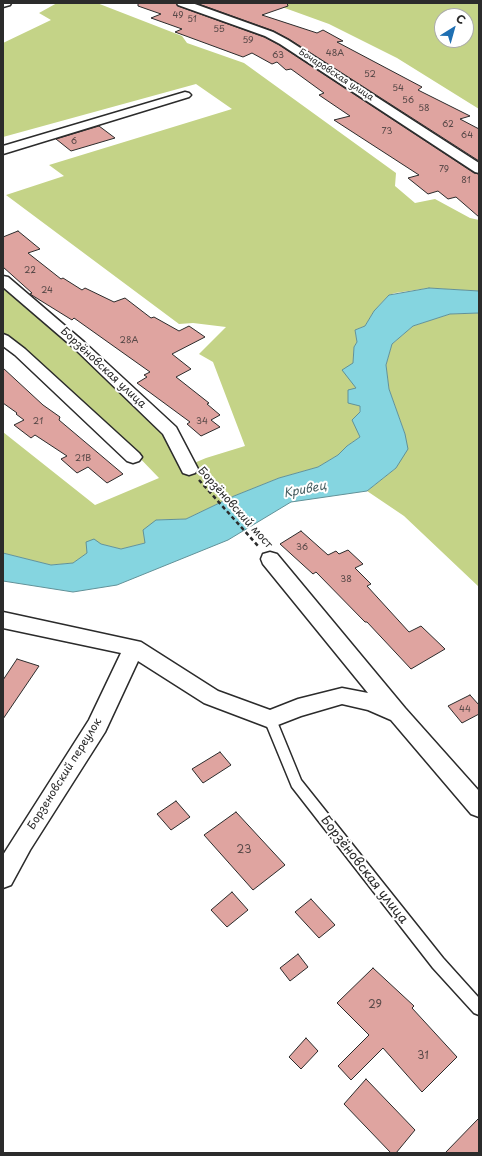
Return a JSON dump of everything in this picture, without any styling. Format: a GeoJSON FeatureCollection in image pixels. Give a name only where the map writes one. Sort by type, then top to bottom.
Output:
{"type":"FeatureCollection","features":[{"type":"Feature","properties":{"kind":"street","name":"Бочаровская улица"},"geometry":{"type":"LineString","coordinates":[[182,3],[269,34],[284,42],[479,169]]}},
{"type":"Feature","properties":{"kind":"street"},"geometry":{"type":"LineString","coordinates":[[3,150],[185,95]]}},
{"type":"Feature","properties":{"kind":"street","name":"Борзёновская улица"},"geometry":{"type":"LineString","coordinates":[[3,280],[79,344],[170,430],[189,469]]}},
{"type":"Feature","properties":{"kind":"street"},"geometry":{"type":"LineString","coordinates":[[3,339],[20,352],[133,457]]}},
{"type":"Feature","properties":{"kind":"street"},"geometry":{"type":"LineString","coordinates":[[270,559],[398,714],[479,807]]}},
{"type":"Feature","properties":{"kind":"street"},"geometry":{"type":"LineString","coordinates":[[3,620],[134,648],[211,697],[270,718],[298,708],[342,696],[372,702],[398,714]]}},
{"type":"Feature","properties":{"kind":"street","name":"Борзеновский переулок"},"geometry":{"type":"LineString","coordinates":[[3,877],[22,843],[97,726],[134,648]]}},
{"type":"Feature","properties":{"kind":"lane","name":"Борзёновская улица"},"geometry":{"type":"LineString","coordinates":[[270,718],[296,783],[438,964],[479,1008]]}},
{"type":"Feature","properties":{"kind":"path","name":"Борзёновский мост"},"geometry":{"type":"LineString","coordinates":[[189,469],[270,559]]}},
{"type":"Feature","properties":{"kind":"green space"},"geometry":{"type":"Polygon","coordinates":[[[57,3],[97,3],[182,36],[187,43],[244,63],[396,173],[395,186],[415,203],[435,199],[470,218],[479,220],[479,291],[429,288],[395,293],[389,295],[374,311],[365,326],[355,330],[357,342],[354,347],[353,364],[356,389],[349,395],[348,402],[360,406],[358,430],[360,437],[347,446],[338,455],[318,467],[279,478],[234,496],[186,519],[156,520],[145,543],[121,549],[101,544],[73,563],[51,565],[3,553],[3,432],[95,505],[159,478],[132,450],[48,370],[3,334],[3,288],[78,349],[163,432],[180,469],[206,458],[245,446],[213,362],[199,354],[226,327],[193,323],[179,324],[6,195],[64,176],[49,165],[232,109],[196,84],[3,137],[3,43],[51,20],[39,13],[57,3]]]}},
{"type":"Feature","properties":{"kind":"green space"},"geometry":{"type":"Polygon","coordinates":[[[271,3],[479,3],[479,109],[397,58],[329,24],[271,3]]]}},
{"type":"Feature","properties":{"kind":"green space"},"geometry":{"type":"Polygon","coordinates":[[[479,313],[479,587],[404,516],[367,491],[396,468],[405,434],[389,389],[386,365],[392,344],[413,326],[450,314],[479,313]]]}},
{"type":"Feature","properties":{"kind":"water","name":"Кривец"},"geometry":{"type":"Polygon","coordinates":[[[429,288],[479,291],[479,313],[450,314],[413,326],[392,344],[386,365],[389,389],[405,434],[408,449],[396,468],[367,491],[291,502],[228,540],[117,585],[73,592],[3,581],[3,553],[51,565],[73,563],[87,553],[86,542],[94,539],[101,544],[121,549],[145,543],[143,530],[156,520],[186,519],[234,496],[279,478],[318,467],[338,455],[347,446],[360,437],[352,420],[360,412],[360,406],[348,403],[348,390],[356,388],[342,370],[353,363],[354,347],[357,342],[355,330],[365,326],[374,311],[389,295],[429,288]]]}},
{"type":"Feature","properties":{"kind":"building"},"geometry":{"type":"Polygon","coordinates":[[[138,3],[176,3],[178,6],[264,37],[279,45],[474,173],[479,174],[479,217],[456,197],[448,199],[438,191],[428,194],[408,178],[419,175],[334,120],[350,116],[319,95],[324,93],[291,69],[286,70],[277,62],[272,64],[252,53],[243,57],[175,32],[182,29],[151,18],[161,14],[138,6],[138,3]]]}},
{"type":"Feature","properties":{"kind":"building"},"geometry":{"type":"Polygon","coordinates":[[[196,3],[287,3],[288,6],[262,15],[317,33],[323,30],[343,41],[337,42],[422,87],[418,90],[470,116],[460,119],[479,129],[479,161],[289,39],[274,31],[196,3]]]}},
{"type":"Feature","properties":{"kind":"building"},"geometry":{"type":"Polygon","coordinates":[[[99,126],[115,138],[71,151],[56,139],[99,126]]]}},
{"type":"Feature","properties":{"kind":"building"},"geometry":{"type":"Polygon","coordinates":[[[18,231],[40,249],[28,253],[61,279],[63,278],[82,290],[85,288],[114,302],[125,298],[151,318],[154,317],[179,331],[189,326],[205,337],[172,354],[191,369],[176,377],[209,403],[207,404],[220,415],[211,420],[220,427],[201,436],[187,424],[190,422],[137,383],[147,377],[144,375],[150,372],[74,318],[72,320],[30,294],[32,293],[3,267],[3,237],[18,231]]]}},
{"type":"Feature","properties":{"kind":"building"},"geometry":{"type":"Polygon","coordinates":[[[3,368],[43,405],[60,417],[59,420],[123,474],[107,483],[88,467],[77,473],[61,459],[67,456],[35,435],[31,438],[14,425],[24,420],[3,403],[3,368]]]}},
{"type":"Feature","properties":{"kind":"building"},"geometry":{"type":"Polygon","coordinates":[[[301,531],[328,555],[336,551],[339,554],[348,550],[363,564],[355,568],[371,584],[367,586],[409,632],[421,626],[445,649],[411,669],[367,622],[365,622],[316,572],[313,574],[280,544],[301,531]]]}},
{"type":"Feature","properties":{"kind":"building"},"geometry":{"type":"Polygon","coordinates":[[[17,659],[39,666],[3,719],[3,680],[17,659]]]}},
{"type":"Feature","properties":{"kind":"building"},"geometry":{"type":"Polygon","coordinates":[[[470,695],[479,705],[479,714],[462,723],[448,706],[470,695]]]}},
{"type":"Feature","properties":{"kind":"building"},"geometry":{"type":"Polygon","coordinates":[[[220,752],[231,765],[203,783],[192,769],[220,752]]]}},
{"type":"Feature","properties":{"kind":"building"},"geometry":{"type":"Polygon","coordinates":[[[176,801],[190,817],[171,830],[157,814],[176,801]]]}},
{"type":"Feature","properties":{"kind":"building"},"geometry":{"type":"Polygon","coordinates":[[[236,812],[285,865],[253,890],[204,835],[236,812]]]}},
{"type":"Feature","properties":{"kind":"building"},"geometry":{"type":"Polygon","coordinates":[[[232,892],[248,910],[227,927],[211,910],[232,892]]]}},
{"type":"Feature","properties":{"kind":"building"},"geometry":{"type":"Polygon","coordinates":[[[311,899],[335,925],[319,938],[295,912],[311,899]]]}},
{"type":"Feature","properties":{"kind":"building"},"geometry":{"type":"Polygon","coordinates":[[[298,954],[308,967],[290,981],[280,968],[298,954]]]}},
{"type":"Feature","properties":{"kind":"building"},"geometry":{"type":"Polygon","coordinates":[[[373,968],[414,1006],[412,1008],[457,1057],[422,1092],[383,1048],[351,1080],[338,1066],[369,1035],[337,1003],[373,968]]]}},
{"type":"Feature","properties":{"kind":"building"},"geometry":{"type":"Polygon","coordinates":[[[306,1038],[318,1051],[301,1069],[289,1057],[306,1038]]]}},
{"type":"Feature","properties":{"kind":"building"},"geometry":{"type":"Polygon","coordinates":[[[366,1079],[415,1130],[396,1153],[391,1153],[344,1104],[366,1079]]]}},
{"type":"Feature","properties":{"kind":"building"},"geometry":{"type":"Polygon","coordinates":[[[479,1118],[479,1153],[445,1153],[479,1118]]]}}]}
